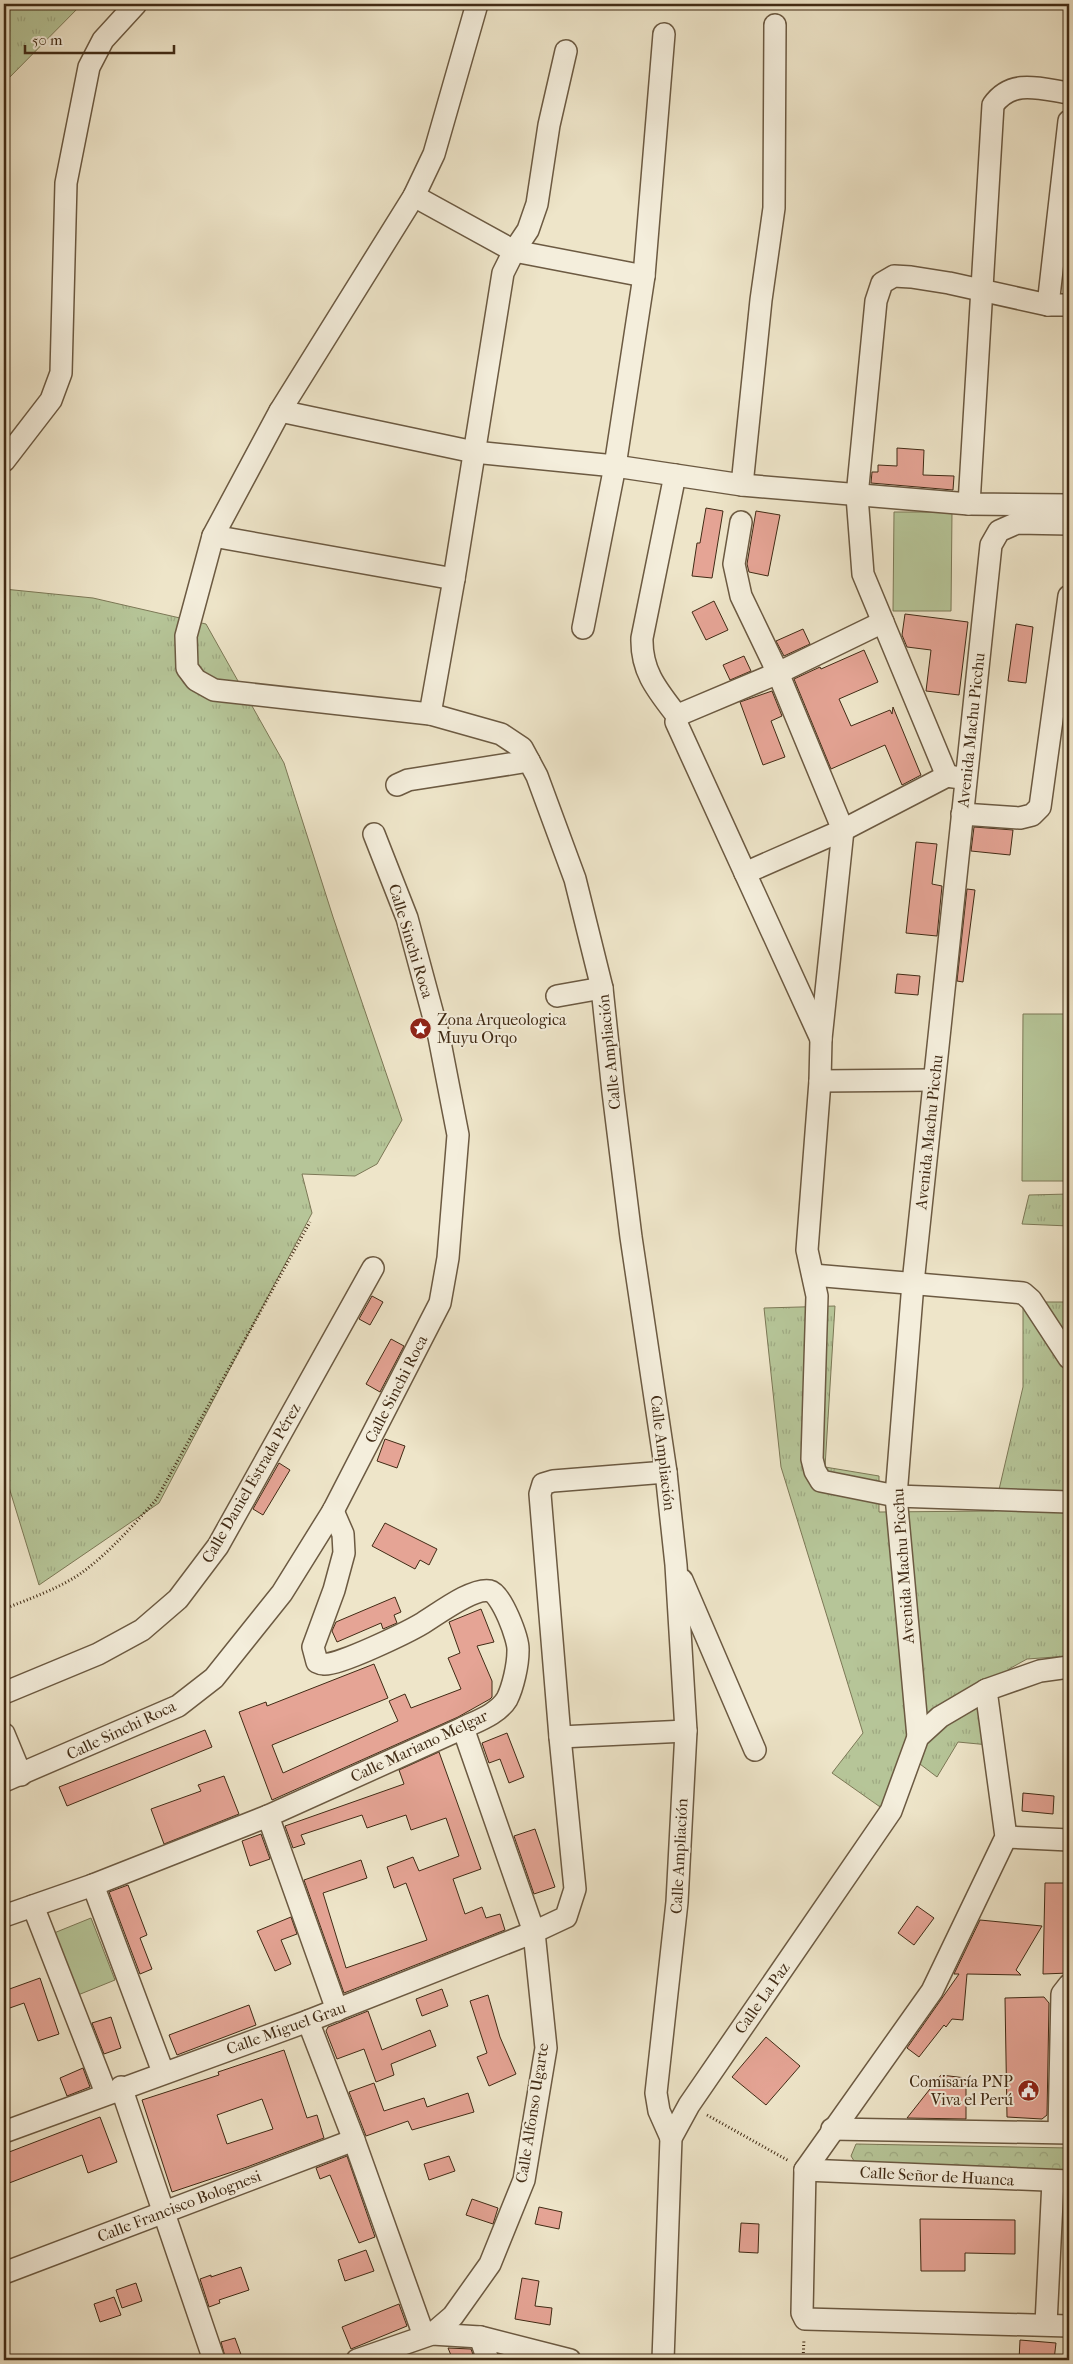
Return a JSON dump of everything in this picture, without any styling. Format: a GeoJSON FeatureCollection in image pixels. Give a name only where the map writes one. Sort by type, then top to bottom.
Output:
{"type":"FeatureCollection","features":[{"type":"Feature","properties":{"kind":"street"},"geometry":{"type":"LineString","coordinates":[[4,461],[51,400],[61,373],[66,183],[89,67],[103,40],[136,4]]}},
{"type":"Feature","properties":{"kind":"street","name":"Calle Ampliación"},"geometry":{"type":"LineString","coordinates":[[477,4],[434,154],[414,196],[280,411],[213,536],[186,636],[188,668],[196,680],[214,690],[430,714],[501,734],[522,748],[533,768],[575,879],[602,988],[631,1237],[666,1472],[676,1565],[686,1731],[677,1902],[656,2093],[659,2111],[671,2138]]}},
{"type":"Feature","properties":{"kind":"street"},"geometry":{"type":"LineString","coordinates":[[742,485],[761,300],[774,208],[775,25]]}},
{"type":"Feature","properties":{"kind":"street"},"geometry":{"type":"LineString","coordinates":[[583,628],[615,466],[644,276],[664,34]]}},
{"type":"Feature","properties":{"kind":"street"},"geometry":{"type":"LineString","coordinates":[[430,714],[454,579],[503,273],[514,251],[528,230],[537,204],[549,126],[566,51]]}},
{"type":"Feature","properties":{"kind":"street"},"geometry":{"type":"LineString","coordinates":[[969,504],[993,105],[1001,95],[1015,88],[1033,87],[1069,93]]}},
{"type":"Feature","properties":{"kind":"street"},"geometry":{"type":"LineString","coordinates":[[1048,304],[1069,122]]}},
{"type":"Feature","properties":{"kind":"street"},"geometry":{"type":"LineString","coordinates":[[414,196],[514,251],[644,276]]}},
{"type":"Feature","properties":{"kind":"street"},"geometry":{"type":"LineString","coordinates":[[745,874],[956,778],[883,622],[863,574],[857,496],[876,301],[882,283],[894,276],[982,290],[1048,304],[1069,305]]}},
{"type":"Feature","properties":{"kind":"street"},"geometry":{"type":"LineString","coordinates":[[280,411],[474,452],[615,466],[742,485],[969,504],[1069,505]]}},
{"type":"Feature","properties":{"kind":"street"},"geometry":{"type":"LineString","coordinates":[[675,475],[642,638],[641,655],[650,678],[678,717]]}},
{"type":"Feature","properties":{"kind":"street"},"geometry":{"type":"LineString","coordinates":[[741,522],[734,564],[741,596],[778,673],[843,830],[821,1039],[820,1081],[807,1250],[814,1275],[817,1296],[812,1459],[815,1471],[821,1481],[896,1496],[1069,1502]]}},
{"type":"Feature","properties":{"kind":"street","name":"Avenida Machu Picchu"},"geometry":{"type":"LineString","coordinates":[[918,1737],[896,1496],[913,1283],[962,814],[956,778],[991,544],[999,531],[1017,524],[1069,524]]}},
{"type":"Feature","properties":{"kind":"street"},"geometry":{"type":"LineString","coordinates":[[213,536],[454,579]]}},
{"type":"Feature","properties":{"kind":"street"},"geometry":{"type":"LineString","coordinates":[[962,814],[1020,818],[1032,815],[1040,807],[1069,596]]}},
{"type":"Feature","properties":{"kind":"street"},"geometry":{"type":"LineString","coordinates":[[821,1039],[676,722],[678,717],[778,673],[883,622]]}},
{"type":"Feature","properties":{"kind":"street"},"geometry":{"type":"LineString","coordinates":[[396,785],[408,780],[533,768]]}},
{"type":"Feature","properties":{"kind":"street","name":"Calle Sinchi Roca"},"geometry":{"type":"LineString","coordinates":[[13,1778],[178,1706],[214,1678],[282,1593],[333,1511],[440,1302],[448,1258],[458,1135],[438,1037],[407,918],[374,834]]}},
{"type":"Feature","properties":{"kind":"street"},"geometry":{"type":"LineString","coordinates":[[557,996],[602,988]]}},
{"type":"Feature","properties":{"kind":"street"},"geometry":{"type":"LineString","coordinates":[[820,1081],[934,1080]]}},
{"type":"Feature","properties":{"kind":"street","name":"Calle Daniel Estrada Pérez"},"geometry":{"type":"LineString","coordinates":[[4,1693],[105,1650],[142,1630],[178,1599],[218,1546],[373,1268]]}},
{"type":"Feature","properties":{"kind":"street"},"geometry":{"type":"LineString","coordinates":[[814,1275],[1023,1293],[1031,1300],[1069,1358]]}},
{"type":"Feature","properties":{"kind":"street"},"geometry":{"type":"LineString","coordinates":[[666,1472],[552,1481],[543,1484],[540,1494],[560,1737],[686,1731]]}},
{"type":"Feature","properties":{"kind":"street","name":"Calle Mariano Melgar"},"geometry":{"type":"LineString","coordinates":[[4,1916],[93,1885],[268,1816],[463,1728],[498,1709],[510,1692],[517,1660],[518,1644],[499,1597],[493,1591],[482,1590],[472,1594],[420,1625],[346,1659],[324,1664],[317,1662],[313,1647],[340,1572],[344,1552],[344,1534],[333,1511]]}},
{"type":"Feature","properties":{"kind":"street"},"geometry":{"type":"LineString","coordinates":[[676,1565],[754,1750]]}},
{"type":"Feature","properties":{"kind":"street","name":"Calle La Paz"},"geometry":{"type":"LineString","coordinates":[[663,2360],[671,2138],[689,2105],[891,1810],[918,1737],[940,1716],[986,1690],[1040,1671],[1069,1667]]}},
{"type":"Feature","properties":{"kind":"street"},"geometry":{"type":"LineString","coordinates":[[986,1690],[1006,1837],[932,1991],[804,2170],[802,2313],[805,2319],[1069,2326]]}},
{"type":"Feature","properties":{"kind":"street","name":"Calle Alfonso Ugarte"},"geometry":{"type":"LineString","coordinates":[[428,2335],[453,2316],[490,2264],[524,2180],[546,2048],[534,1932],[463,1728]]}},
{"type":"Feature","properties":{"kind":"street"},"geometry":{"type":"LineString","coordinates":[[4,1734],[13,1778]]}},
{"type":"Feature","properties":{"kind":"street","name":"Calle Miguel Grau"},"geometry":{"type":"LineString","coordinates":[[4,2132],[163,2072],[337,2010],[566,1918],[575,1889],[560,1737]]}},
{"type":"Feature","properties":{"kind":"street"},"geometry":{"type":"LineString","coordinates":[[268,1816],[337,2010]]}},
{"type":"Feature","properties":{"kind":"street"},"geometry":{"type":"LineString","coordinates":[[1006,1837],[1069,1840]]}},
{"type":"Feature","properties":{"kind":"street"},"geometry":{"type":"LineString","coordinates":[[93,1885],[163,2072]]}},
{"type":"Feature","properties":{"kind":"street"},"geometry":{"type":"LineString","coordinates":[[33,1906],[114,2090],[164,2212],[214,2360]]}},
{"type":"Feature","properties":{"kind":"street"},"geometry":{"type":"LineString","coordinates":[[832,2129],[1064,2132],[1062,1994],[1069,1985]]}},
{"type":"Feature","properties":{"kind":"street"},"geometry":{"type":"LineString","coordinates":[[308,2021],[428,2335]]}},
{"type":"Feature","properties":{"kind":"street","name":"Calle Francisco Bolognesi"},"geometry":{"type":"LineString","coordinates":[[4,2273],[354,2140]]}},
{"type":"Feature","properties":{"kind":"street","name":"Calle Señor de Huanca"},"geometry":{"type":"LineString","coordinates":[[804,2170],[1061,2181]]}},
{"type":"Feature","properties":{"kind":"street"},"geometry":{"type":"LineString","coordinates":[[1046,2324],[1061,2181]]}},
{"type":"Feature","properties":{"kind":"street"},"geometry":{"type":"LineString","coordinates":[[357,2360],[428,2335],[480,2337],[570,2360]]}},
{"type":"Feature","properties":{"kind":"street"},"geometry":{"type":"LineString","coordinates":[[480,2337],[488,2360]]}},
{"type":"Feature","properties":{"kind":"path"},"geometry":{"type":"LineString","coordinates":[[4,1609],[33,1597],[84,1571],[128,1530],[156,1500],[310,1222]]}},
{"type":"Feature","properties":{"kind":"path"},"geometry":{"type":"LineString","coordinates":[[689,2105],[804,2170]]}},
{"type":"Feature","properties":{"kind":"green space"},"geometry":{"type":"Polygon","coordinates":[[[4,4],[82,4],[4,83],[4,4]]]}},
{"type":"Feature","properties":{"kind":"green space"},"geometry":{"type":"Polygon","coordinates":[[[894,512],[952,512],[951,611],[893,611],[894,512]]]}},
{"type":"Feature","properties":{"kind":"green space"},"geometry":{"type":"Polygon","coordinates":[[[4,589],[93,598],[206,624],[284,763],[333,917],[402,1120],[377,1164],[355,1176],[302,1174],[312,1213],[159,1503],[39,1585],[4,1471],[4,589]]]}},
{"type":"Feature","properties":{"kind":"green space"},"geometry":{"type":"Polygon","coordinates":[[[1023,1014],[1069,1014],[1069,1181],[1022,1181],[1023,1014]]]}},
{"type":"Feature","properties":{"kind":"green space"},"geometry":{"type":"Polygon","coordinates":[[[1069,1194],[1069,1226],[1022,1224],[1029,1195],[1069,1194]]]}},
{"type":"Feature","properties":{"kind":"green space"},"geometry":{"type":"Polygon","coordinates":[[[1069,1226],[1069,1656],[1027,1659],[1009,1669],[981,1707],[989,1745],[958,1742],[937,1777],[916,1761],[883,1809],[832,1773],[863,1733],[781,1467],[764,1308],[835,1306],[825,1467],[879,1476],[879,1512],[994,1511],[1023,1387],[1023,1302],[1064,1302],[1069,1226]]]}},
{"type":"Feature","properties":{"kind":"green space"},"geometry":{"type":"Polygon","coordinates":[[[91,1918],[115,1980],[78,1995],[54,1933],[91,1918]]]}},
{"type":"Feature","properties":{"kind":"green space"},"geometry":{"type":"Polygon","coordinates":[[[856,2144],[1069,2148],[1069,2177],[856,2164],[851,2156],[856,2144]]]}},
{"type":"Feature","properties":{"kind":"building"},"geometry":{"type":"Polygon","coordinates":[[[897,448],[924,450],[923,475],[954,476],[953,490],[871,483],[872,472],[878,472],[878,465],[897,466],[897,448]]]}},
{"type":"Feature","properties":{"kind":"building"},"geometry":{"type":"Polygon","coordinates":[[[706,508],[723,511],[712,578],[692,576],[697,543],[700,543],[706,508]]]}},
{"type":"Feature","properties":{"kind":"building"},"geometry":{"type":"Polygon","coordinates":[[[756,511],[780,515],[768,576],[749,572],[747,564],[756,511]]]}},
{"type":"Feature","properties":{"kind":"building"},"geometry":{"type":"Polygon","coordinates":[[[714,601],[728,630],[706,640],[692,612],[714,601]]]}},
{"type":"Feature","properties":{"kind":"building"},"geometry":{"type":"Polygon","coordinates":[[[905,614],[968,622],[959,695],[926,691],[931,650],[907,647],[902,635],[905,614]]]}},
{"type":"Feature","properties":{"kind":"building"},"geometry":{"type":"Polygon","coordinates":[[[1016,624],[1033,627],[1026,683],[1008,681],[1016,624]]]}},
{"type":"Feature","properties":{"kind":"building"},"geometry":{"type":"Polygon","coordinates":[[[803,629],[810,644],[784,656],[776,641],[803,629]]]}},
{"type":"Feature","properties":{"kind":"building"},"geometry":{"type":"Polygon","coordinates":[[[864,650],[878,682],[839,699],[851,726],[890,710],[892,714],[893,707],[921,775],[902,785],[885,745],[831,769],[794,679],[864,650]]]}},
{"type":"Feature","properties":{"kind":"building"},"geometry":{"type":"Polygon","coordinates":[[[744,656],[751,671],[730,680],[723,665],[744,656]]]}},
{"type":"Feature","properties":{"kind":"building"},"geometry":{"type":"Polygon","coordinates":[[[772,691],[782,716],[771,721],[785,757],[763,765],[740,702],[772,691]]]}},
{"type":"Feature","properties":{"kind":"building"},"geometry":{"type":"Polygon","coordinates":[[[974,827],[1013,830],[1010,855],[971,851],[974,827]]]}},
{"type":"Feature","properties":{"kind":"building"},"geometry":{"type":"Polygon","coordinates":[[[916,842],[937,844],[932,884],[942,886],[937,936],[906,933],[916,842]]]}},
{"type":"Feature","properties":{"kind":"building"},"geometry":{"type":"Polygon","coordinates":[[[967,889],[975,890],[963,982],[957,981],[967,889]]]}},
{"type":"Feature","properties":{"kind":"building"},"geometry":{"type":"Polygon","coordinates":[[[897,974],[920,976],[918,995],[895,993],[897,974]]]}},
{"type":"Feature","properties":{"kind":"building"},"geometry":{"type":"Polygon","coordinates":[[[372,1296],[383,1302],[370,1325],[359,1319],[372,1296]]]}},
{"type":"Feature","properties":{"kind":"building"},"geometry":{"type":"Polygon","coordinates":[[[391,1339],[404,1346],[380,1392],[366,1384],[391,1339]]]}},
{"type":"Feature","properties":{"kind":"building"},"geometry":{"type":"Polygon","coordinates":[[[385,1439],[405,1446],[397,1468],[377,1461],[385,1439]]]}},
{"type":"Feature","properties":{"kind":"building"},"geometry":{"type":"Polygon","coordinates":[[[279,1463],[290,1470],[263,1515],[253,1509],[279,1463]]]}},
{"type":"Feature","properties":{"kind":"building"},"geometry":{"type":"Polygon","coordinates":[[[385,1523],[437,1549],[429,1565],[420,1560],[415,1569],[372,1546],[385,1523]]]}},
{"type":"Feature","properties":{"kind":"building"},"geometry":{"type":"Polygon","coordinates":[[[395,1597],[401,1612],[394,1615],[397,1623],[383,1629],[381,1623],[337,1642],[332,1631],[336,1622],[395,1597]]]}},
{"type":"Feature","properties":{"kind":"building"},"geometry":{"type":"Polygon","coordinates":[[[481,1609],[494,1642],[477,1646],[492,1681],[492,1697],[490,1699],[458,1717],[272,1800],[239,1712],[266,1702],[267,1706],[374,1664],[388,1698],[272,1745],[283,1773],[398,1721],[389,1701],[405,1694],[411,1708],[461,1689],[448,1658],[460,1653],[449,1622],[481,1609]]]}},
{"type":"Feature","properties":{"kind":"building"},"geometry":{"type":"Polygon","coordinates":[[[205,1730],[212,1747],[67,1806],[59,1787],[205,1730]]]}},
{"type":"Feature","properties":{"kind":"building"},"geometry":{"type":"Polygon","coordinates":[[[507,1733],[524,1777],[509,1783],[500,1759],[489,1763],[482,1743],[507,1733]]]}},
{"type":"Feature","properties":{"kind":"building"},"geometry":{"type":"Polygon","coordinates":[[[439,1752],[481,1869],[453,1879],[465,1914],[482,1907],[486,1918],[500,1914],[505,1930],[344,1993],[304,1880],[361,1860],[367,1878],[323,1893],[346,1968],[427,1940],[406,1883],[394,1888],[387,1867],[413,1857],[419,1871],[459,1856],[446,1818],[411,1830],[406,1815],[367,1828],[362,1815],[301,1835],[305,1844],[293,1848],[285,1826],[404,1784],[399,1770],[439,1752]]]}},
{"type":"Feature","properties":{"kind":"building"},"geometry":{"type":"Polygon","coordinates":[[[224,1776],[239,1814],[164,1844],[151,1809],[201,1791],[198,1785],[224,1776]]]}},
{"type":"Feature","properties":{"kind":"building"},"geometry":{"type":"Polygon","coordinates":[[[1023,1793],[1054,1796],[1053,1814],[1022,1811],[1023,1793]]]}},
{"type":"Feature","properties":{"kind":"building"},"geometry":{"type":"Polygon","coordinates":[[[535,1829],[555,1887],[534,1894],[514,1836],[535,1829]]]}},
{"type":"Feature","properties":{"kind":"building"},"geometry":{"type":"Polygon","coordinates":[[[261,1834],[270,1859],[250,1866],[242,1841],[261,1834]]]}},
{"type":"Feature","properties":{"kind":"building"},"geometry":{"type":"Polygon","coordinates":[[[1045,1883],[1069,1883],[1069,1973],[1043,1974],[1045,1883]]]}},
{"type":"Feature","properties":{"kind":"building"},"geometry":{"type":"Polygon","coordinates":[[[128,1885],[147,1935],[140,1938],[152,1969],[140,1974],[109,1892],[128,1885]]]}},
{"type":"Feature","properties":{"kind":"building"},"geometry":{"type":"Polygon","coordinates":[[[917,1906],[934,1918],[914,1945],[898,1933],[917,1906]]]}},
{"type":"Feature","properties":{"kind":"building"},"geometry":{"type":"Polygon","coordinates":[[[291,1917],[297,1934],[281,1940],[291,1964],[275,1971],[257,1931],[291,1917]]]}},
{"type":"Feature","properties":{"kind":"building"},"geometry":{"type":"Polygon","coordinates":[[[980,1920],[1042,1926],[1016,1970],[1021,1975],[967,1974],[963,2020],[952,2019],[946,2027],[944,2025],[919,2057],[907,2048],[959,1974],[954,1974],[980,1920]]]}},
{"type":"Feature","properties":{"kind":"building"},"geometry":{"type":"Polygon","coordinates":[[[40,1978],[59,2034],[38,2041],[24,2003],[4,2010],[4,1991],[40,1978]]]}},
{"type":"Feature","properties":{"kind":"building"},"geometry":{"type":"Polygon","coordinates":[[[442,1989],[448,2006],[422,2016],[416,1999],[442,1989]]]}},
{"type":"Feature","properties":{"kind":"building"},"geometry":{"type":"Polygon","coordinates":[[[488,1995],[500,2037],[516,2074],[489,2086],[477,2057],[487,2053],[470,2001],[488,1995]]]}},
{"type":"Feature","properties":{"kind":"building"},"geometry":{"type":"Polygon","coordinates":[[[1044,1997],[1049,2003],[1047,2115],[1042,2119],[1007,2117],[1005,1998],[1044,1997]]]}},
{"type":"Feature","properties":{"kind":"building"},"geometry":{"type":"Polygon","coordinates":[[[249,2005],[256,2025],[177,2055],[169,2035],[249,2005]]]}},
{"type":"Feature","properties":{"kind":"building"},"geometry":{"type":"Polygon","coordinates":[[[368,2011],[382,2050],[430,2030],[436,2046],[391,2064],[394,2075],[376,2082],[364,2049],[337,2059],[326,2031],[328,2027],[368,2011]]]}},
{"type":"Feature","properties":{"kind":"building"},"geometry":{"type":"Polygon","coordinates":[[[111,2017],[121,2048],[104,2054],[92,2023],[111,2017]]]}},
{"type":"Feature","properties":{"kind":"building"},"geometry":{"type":"Polygon","coordinates":[[[766,2037],[800,2066],[766,2105],[732,2077],[766,2037]]]}},
{"type":"Feature","properties":{"kind":"building"},"geometry":{"type":"Polygon","coordinates":[[[284,2050],[307,2118],[317,2115],[324,2138],[247,2167],[172,2192],[142,2100],[219,2075],[218,2072],[284,2050]],[[262,2099],[217,2115],[227,2144],[273,2129],[262,2099]]]}},
{"type":"Feature","properties":{"kind":"building"},"geometry":{"type":"Polygon","coordinates":[[[83,2068],[90,2087],[67,2096],[60,2078],[83,2068]]]}},
{"type":"Feature","properties":{"kind":"building"},"geometry":{"type":"Polygon","coordinates":[[[941,2075],[966,2078],[966,2119],[907,2118],[941,2075]]]}},
{"type":"Feature","properties":{"kind":"building"},"geometry":{"type":"Polygon","coordinates":[[[374,2083],[384,2111],[424,2098],[427,2107],[468,2093],[474,2112],[412,2130],[408,2121],[366,2136],[349,2092],[374,2083]]]}},
{"type":"Feature","properties":{"kind":"building"},"geometry":{"type":"Polygon","coordinates":[[[100,2117],[117,2162],[88,2173],[82,2155],[4,2185],[4,2154],[100,2117]]]}},
{"type":"Feature","properties":{"kind":"building"},"geometry":{"type":"Polygon","coordinates":[[[347,2156],[375,2237],[359,2243],[330,2175],[320,2179],[316,2168],[347,2156]]]}},
{"type":"Feature","properties":{"kind":"building"},"geometry":{"type":"Polygon","coordinates":[[[449,2156],[455,2171],[429,2180],[424,2164],[449,2156]]]}},
{"type":"Feature","properties":{"kind":"building"},"geometry":{"type":"Polygon","coordinates":[[[472,2199],[498,2208],[493,2224],[466,2215],[472,2199]]]}},
{"type":"Feature","properties":{"kind":"building"},"geometry":{"type":"Polygon","coordinates":[[[539,2207],[562,2212],[559,2229],[535,2224],[539,2207]]]}},
{"type":"Feature","properties":{"kind":"building"},"geometry":{"type":"Polygon","coordinates":[[[920,2219],[1015,2220],[1015,2254],[965,2253],[965,2271],[921,2271],[920,2219]]]}},
{"type":"Feature","properties":{"kind":"building"},"geometry":{"type":"Polygon","coordinates":[[[741,2223],[759,2224],[758,2253],[739,2252],[741,2223]]]}},
{"type":"Feature","properties":{"kind":"building"},"geometry":{"type":"Polygon","coordinates":[[[366,2250],[374,2271],[345,2281],[338,2260],[366,2250]]]}},
{"type":"Feature","properties":{"kind":"building"},"geometry":{"type":"Polygon","coordinates":[[[241,2267],[249,2290],[219,2300],[220,2303],[209,2307],[200,2279],[241,2267]]]}},
{"type":"Feature","properties":{"kind":"building"},"geometry":{"type":"Polygon","coordinates":[[[522,2278],[539,2281],[535,2306],[552,2308],[550,2325],[515,2319],[522,2278]]]}},
{"type":"Feature","properties":{"kind":"building"},"geometry":{"type":"Polygon","coordinates":[[[136,2283],[142,2301],[122,2308],[116,2290],[136,2283]]]}},
{"type":"Feature","properties":{"kind":"building"},"geometry":{"type":"Polygon","coordinates":[[[114,2297],[121,2315],[100,2322],[94,2304],[114,2297]]]}},
{"type":"Feature","properties":{"kind":"building"},"geometry":{"type":"Polygon","coordinates":[[[399,2304],[407,2326],[351,2349],[342,2327],[399,2304]]]}},
{"type":"Feature","properties":{"kind":"building"},"geometry":{"type":"Polygon","coordinates":[[[235,2338],[243,2360],[226,2360],[221,2342],[235,2338]]]}},
{"type":"Feature","properties":{"kind":"building"},"geometry":{"type":"Polygon","coordinates":[[[1020,2340],[1056,2343],[1054,2360],[1019,2360],[1020,2340]]]}},
{"type":"Feature","properties":{"kind":"building"},"geometry":{"type":"Polygon","coordinates":[[[448,2348],[471,2349],[475,2360],[453,2360],[448,2348]]]}},
{"type":"Feature","properties":{"kind":"place","name":"Zona Arqueologica Muyu Orqo"},"geometry":{"type":"Point","coordinates":[421,1028]}},
{"type":"Feature","properties":{"kind":"place","name":"Comisaría PNP Viva el Perú"},"geometry":{"type":"Point","coordinates":[1029,2090]}}]}
